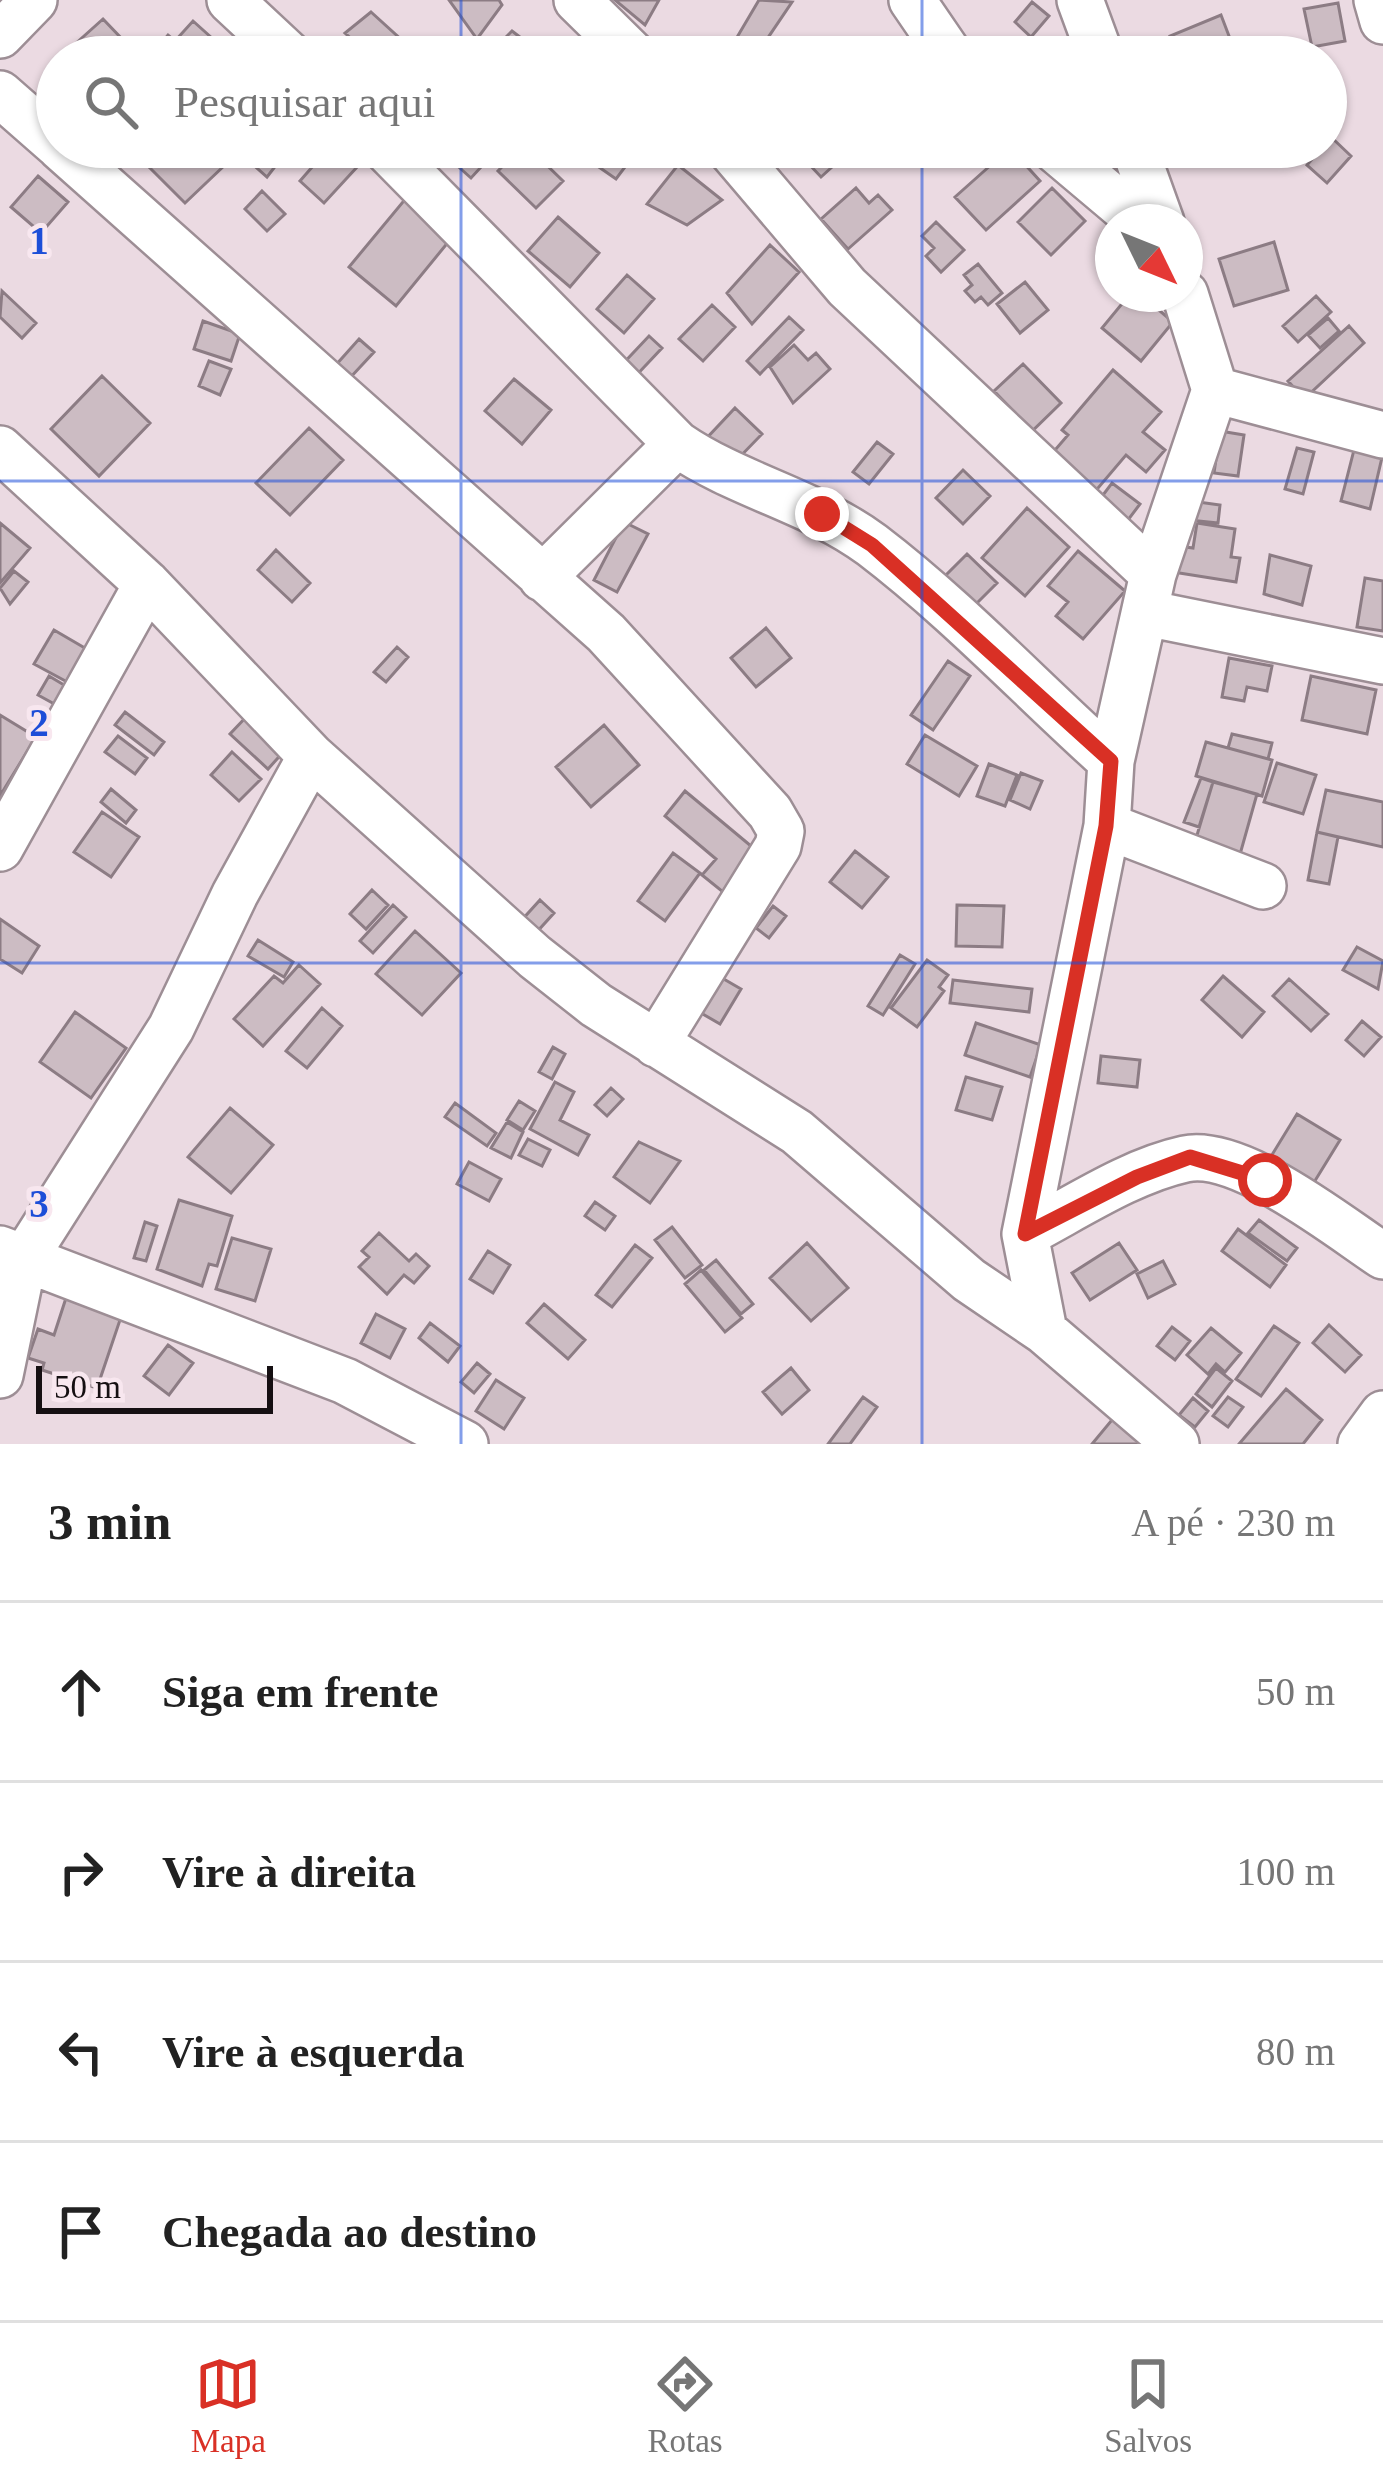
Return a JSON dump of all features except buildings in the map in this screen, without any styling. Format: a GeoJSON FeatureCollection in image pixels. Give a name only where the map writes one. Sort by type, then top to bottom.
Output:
{"type":"FeatureCollection","features":[{"type":"Feature","properties":{"kind":"street"},"geometry":{"type":"LineString","coordinates":[[0,35],[34,0]]}},
{"type":"Feature","properties":{"kind":"street"},"geometry":{"type":"LineString","coordinates":[[230,0],[269,36]]}},
{"type":"Feature","properties":{"kind":"street"},"geometry":{"type":"LineString","coordinates":[[577,0],[614,36]]}},
{"type":"Feature","properties":{"kind":"street"},"geometry":{"type":"LineString","coordinates":[[912,0],[937,36]]}},
{"type":"Feature","properties":{"kind":"street"},"geometry":{"type":"LineString","coordinates":[[1080,0],[1094,36]]}},
{"type":"Feature","properties":{"kind":"street"},"geometry":{"type":"LineString","coordinates":[[1377,0],[1383,21]]}},
{"type":"Feature","properties":{"kind":"street"},"geometry":{"type":"LineString","coordinates":[[0,94],[36,126]]}},
{"type":"Feature","properties":{"kind":"street"},"geometry":{"type":"LineString","coordinates":[[84,168],[637,665],[781,831],[778,846],[656,1044]]}},
{"type":"Feature","properties":{"kind":"street"},"geometry":{"type":"LineString","coordinates":[[405,168],[677,443],[708,465],[822,514],[872,545],[1111,761]]}},
{"type":"Feature","properties":{"kind":"street"},"geometry":{"type":"LineString","coordinates":[[750,168],[847,287],[1149,594],[1383,662]]}},
{"type":"Feature","properties":{"kind":"street"},"geometry":{"type":"LineString","coordinates":[[1077,168],[1120,204]]}},
{"type":"Feature","properties":{"kind":"street"},"geometry":{"type":"LineString","coordinates":[[1142,168],[1155,204]]}},
{"type":"Feature","properties":{"kind":"street"},"geometry":{"type":"LineString","coordinates":[[1044,1331],[1026,1238],[1106,826],[1111,761],[1149,594],[1215,390],[1191,312]]}},
{"type":"Feature","properties":{"kind":"street"},"geometry":{"type":"LineString","coordinates":[[1215,390],[1383,435]]}},
{"type":"Feature","properties":{"kind":"street"},"geometry":{"type":"LineString","coordinates":[[542,578],[677,443]]}},
{"type":"Feature","properties":{"kind":"street"},"geometry":{"type":"LineString","coordinates":[[0,449],[147,584],[311,757],[535,957],[656,1044],[797,1132],[969,1280],[1044,1331],[1176,1444]]}},
{"type":"Feature","properties":{"kind":"street"},"geometry":{"type":"LineString","coordinates":[[0,848],[147,584]]}},
{"type":"Feature","properties":{"kind":"street"},"geometry":{"type":"LineString","coordinates":[[0,1375],[12,1254],[171,1028],[235,894],[311,757]]}},
{"type":"Feature","properties":{"kind":"street"},"geometry":{"type":"LineString","coordinates":[[1106,826],[1264,886]]}},
{"type":"Feature","properties":{"kind":"street"},"geometry":{"type":"LineString","coordinates":[[969,1280],[1026,1238],[1137,1177],[1190,1157],[1265,1180],[1383,1256]]}},
{"type":"Feature","properties":{"kind":"street"},"geometry":{"type":"LineString","coordinates":[[12,1254],[345,1381],[465,1444]]}},
{"type":"Feature","properties":{"kind":"street"},"geometry":{"type":"LineString","coordinates":[[1361,1444],[1383,1414]]}},
{"type":"Feature","properties":{"kind":"route"},"geometry":{"type":"LineString","coordinates":[[822,514],[872,545],[1111,761],[1106,826],[1025,1234],[1137,1177],[1190,1157],[1265,1180]]}}]}
